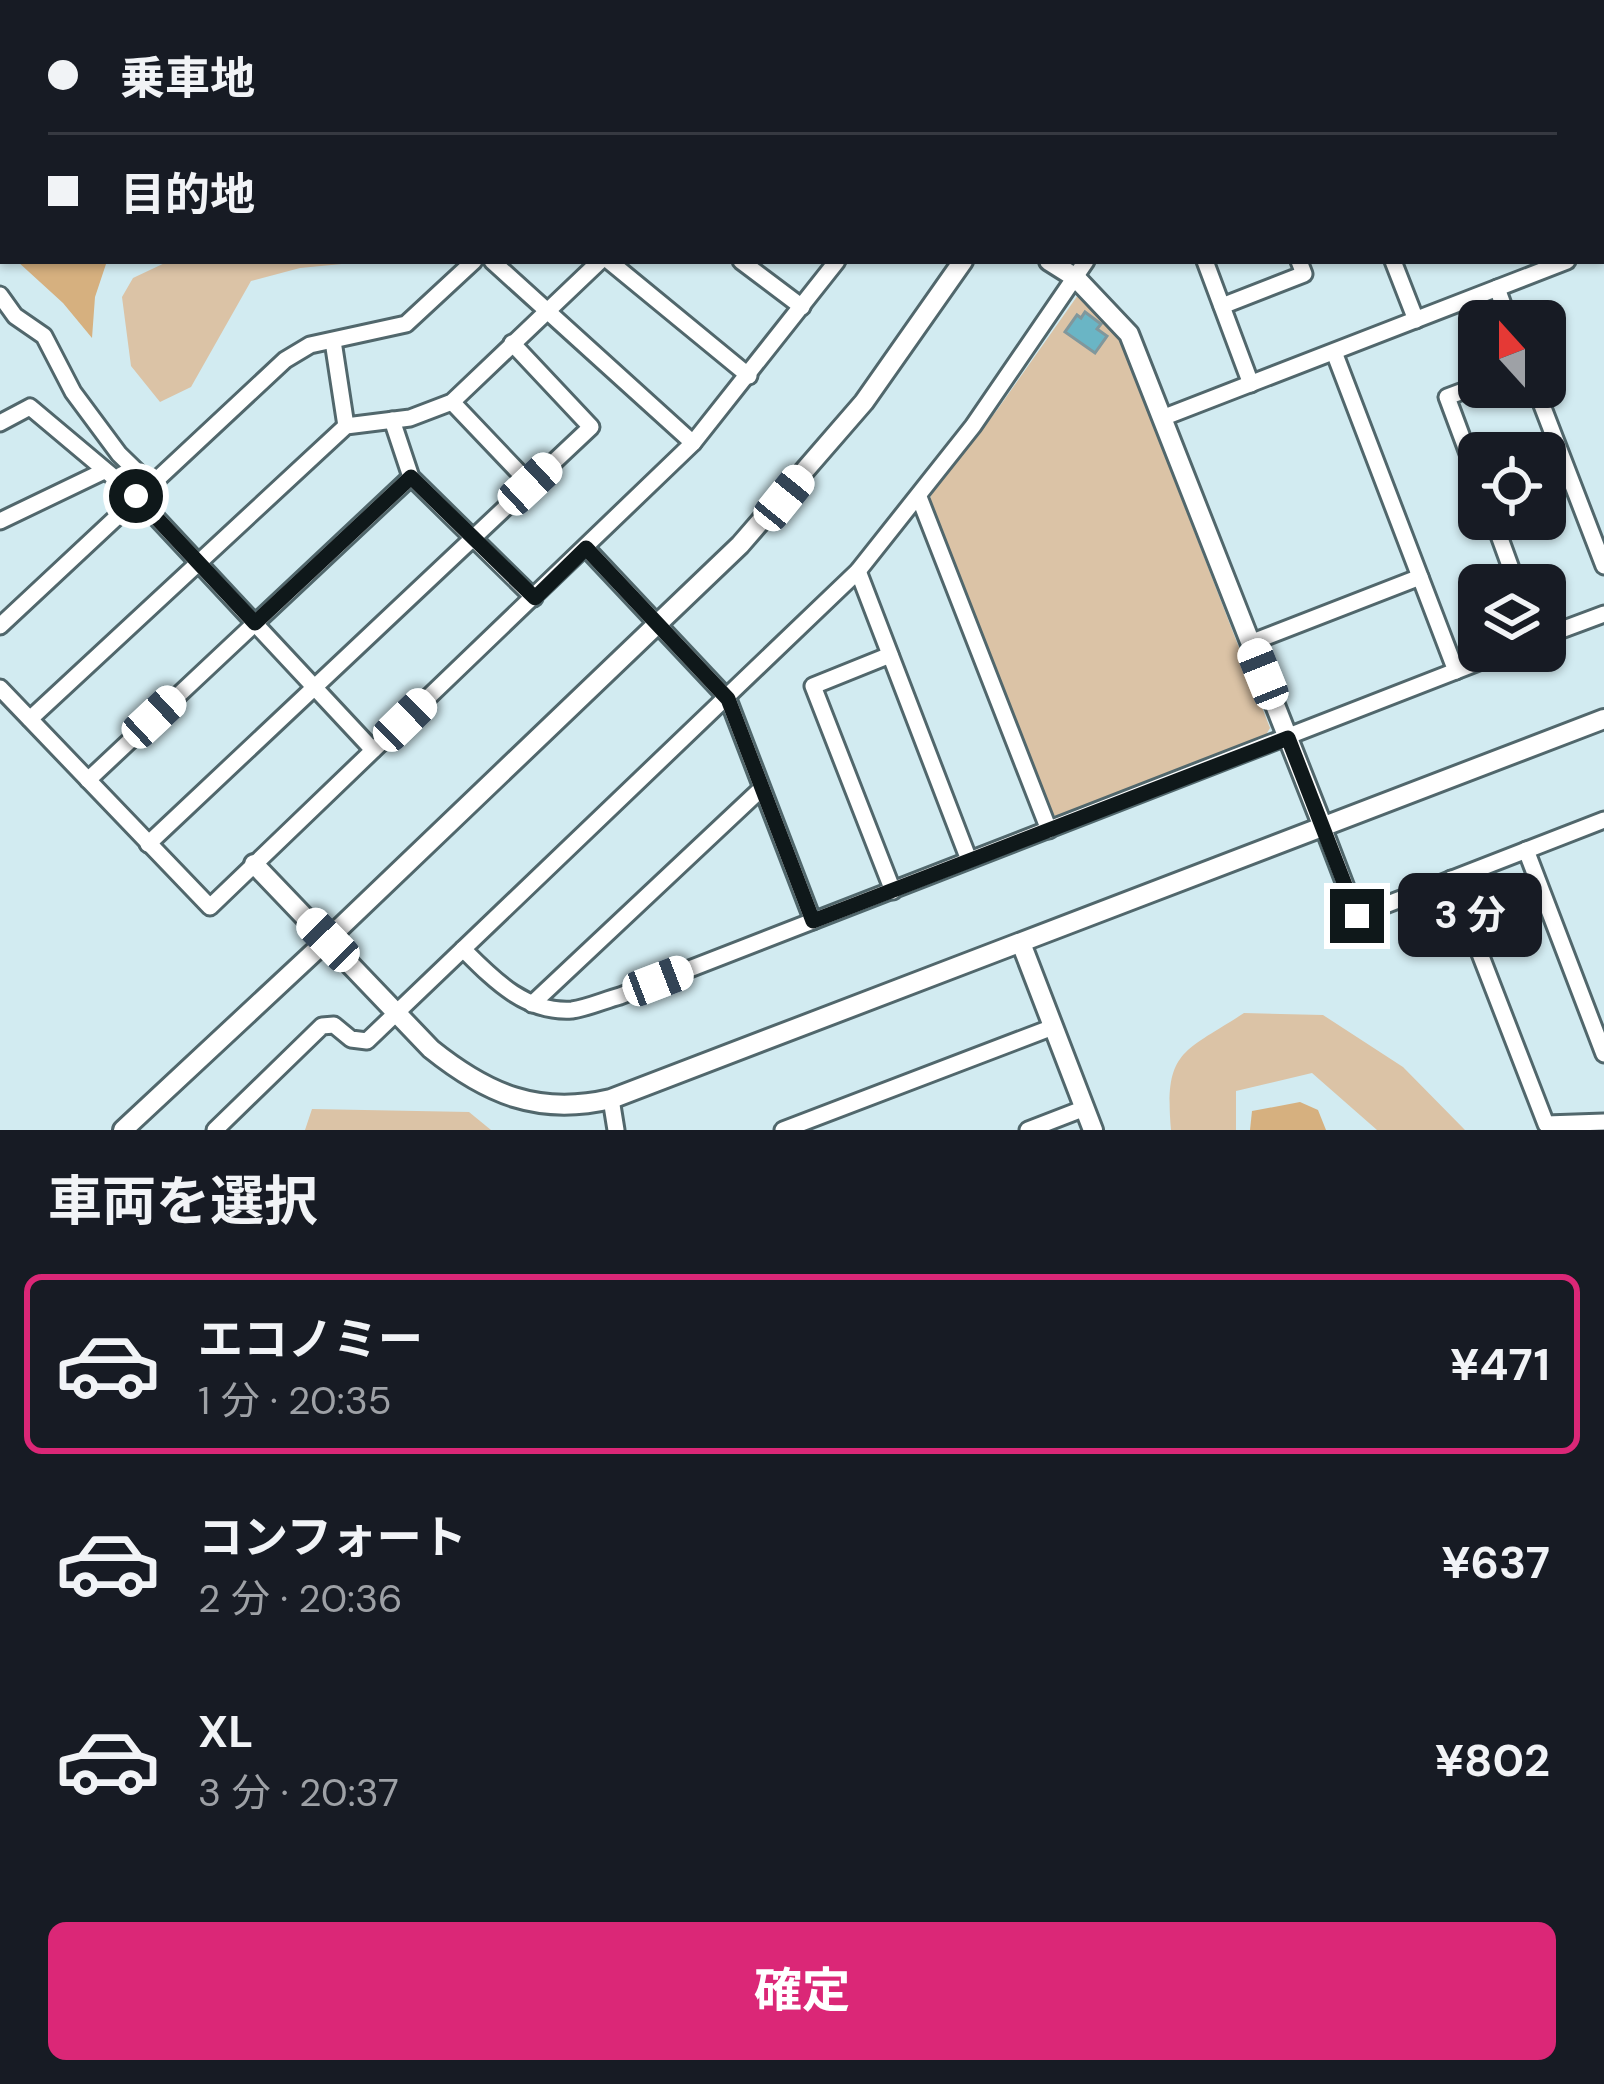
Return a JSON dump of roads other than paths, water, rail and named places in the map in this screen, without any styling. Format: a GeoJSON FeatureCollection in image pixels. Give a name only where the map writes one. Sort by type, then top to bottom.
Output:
{"type":"FeatureCollection","features":[{"type":"Feature","properties":{"kind":"street"},"geometry":{"type":"LineString","coordinates":[[0,626],[285,360],[310,345],[406,324],[471,264]]}},
{"type":"Feature","properties":{"kind":"street"},"geometry":{"type":"LineString","coordinates":[[495,264],[693,443]]}},
{"type":"Feature","properties":{"kind":"street"},"geometry":{"type":"LineString","coordinates":[[30,719],[346,426],[392,420],[452,402],[597,264]]}},
{"type":"Feature","properties":{"kind":"street"},"geometry":{"type":"LineString","coordinates":[[613,264],[749,376]]}},
{"type":"Feature","properties":{"kind":"street"},"geometry":{"type":"LineString","coordinates":[[744,264],[802,308]]}},
{"type":"Feature","properties":{"kind":"street"},"geometry":{"type":"LineString","coordinates":[[0,688],[210,907],[693,443],[835,264]]}},
{"type":"Feature","properties":{"kind":"street"},"geometry":{"type":"LineString","coordinates":[[123,1130],[658,625],[784,498],[864,402],[961,264]]}},
{"type":"Feature","properties":{"kind":"street"},"geometry":{"type":"LineString","coordinates":[[1205,264],[1250,384]]}},
{"type":"Feature","properties":{"kind":"street"},"geometry":{"type":"LineString","coordinates":[[1222,306],[1304,274],[1300,264]]}},
{"type":"Feature","properties":{"kind":"street"},"geometry":{"type":"LineString","coordinates":[[1394,264],[1416,320]]}},
{"type":"Feature","properties":{"kind":"street"},"geometry":{"type":"LineString","coordinates":[[1162,418],[1560,264]]}},
{"type":"Feature","properties":{"kind":"street"},"geometry":{"type":"LineString","coordinates":[[219,1129],[322,1026],[334,1025],[351,1040],[367,1041],[858,571],[974,426],[1081,269],[1129,334],[1357,916],[1604,820]]}},
{"type":"Feature","properties":{"kind":"street"},"geometry":{"type":"LineString","coordinates":[[1497,288],[1501,300]]}},
{"type":"Feature","properties":{"kind":"street"},"geometry":{"type":"LineString","coordinates":[[0,295],[15,316],[44,336],[73,392],[118,454],[151,485]]}},
{"type":"Feature","properties":{"kind":"street"},"geometry":{"type":"LineString","coordinates":[[333,341],[346,426]]}},
{"type":"Feature","properties":{"kind":"street"},"geometry":{"type":"LineString","coordinates":[[148,844],[591,427],[512,343]]}},
{"type":"Feature","properties":{"kind":"street"},"geometry":{"type":"LineString","coordinates":[[463,949],[503,987],[532,1004],[570,1010],[620,996],[1456,670],[1334,352]]}},
{"type":"Feature","properties":{"kind":"street"},"geometry":{"type":"LineString","coordinates":[[1458,393],[1447,397],[1460,432]]}},
{"type":"Feature","properties":{"kind":"street"},"geometry":{"type":"LineString","coordinates":[[452,402],[530,484]]}},
{"type":"Feature","properties":{"kind":"street"},"geometry":{"type":"LineString","coordinates":[[0,422],[30,407],[136,496],[373,750]]}},
{"type":"Feature","properties":{"kind":"street"},"geometry":{"type":"LineString","coordinates":[[1543,408],[1604,566]]}},
{"type":"Feature","properties":{"kind":"street"},"geometry":{"type":"LineString","coordinates":[[392,420],[411,477],[535,598]]}},
{"type":"Feature","properties":{"kind":"street"},"geometry":{"type":"LineString","coordinates":[[0,521],[104,471]]}},
{"type":"Feature","properties":{"kind":"street"},"geometry":{"type":"LineString","coordinates":[[88,780],[411,477]]}},
{"type":"Feature","properties":{"kind":"street"},"geometry":{"type":"LineString","coordinates":[[919,497],[1049,830]]}},
{"type":"Feature","properties":{"kind":"street"},"geometry":{"type":"LineString","coordinates":[[586,548],[728,699],[813,921]]}},
{"type":"Feature","properties":{"kind":"street"},"geometry":{"type":"LineString","coordinates":[[858,571],[970,860]]}},
{"type":"Feature","properties":{"kind":"street"},"geometry":{"type":"LineString","coordinates":[[1250,643],[1420,577]]}},
{"type":"Feature","properties":{"kind":"street"},"geometry":{"type":"LineString","coordinates":[[1566,628],[1604,614]]}},
{"type":"Feature","properties":{"kind":"street"},"geometry":{"type":"LineString","coordinates":[[890,655],[813,686],[893,891]]}},
{"type":"Feature","properties":{"kind":"street"},"geometry":{"type":"LineString","coordinates":[[254,864],[431,1048],[489,1090],[525,1102],[564,1105],[611,1099],[1604,718]]}},
{"type":"Feature","properties":{"kind":"street"},"geometry":{"type":"LineString","coordinates":[[532,1004],[761,788]]}},
{"type":"Feature","properties":{"kind":"street"},"geometry":{"type":"LineString","coordinates":[[1526,850],[1604,1054]]}},
{"type":"Feature","properties":{"kind":"street"},"geometry":{"type":"LineString","coordinates":[[1451,880],[1546,1124],[1604,1122]]}},
{"type":"Feature","properties":{"kind":"street"},"geometry":{"type":"LineString","coordinates":[[1021,943],[1094,1130]]}},
{"type":"Feature","properties":{"kind":"street"},"geometry":{"type":"LineString","coordinates":[[783,1130],[1053,1027]]}},
{"type":"Feature","properties":{"kind":"street"},"geometry":{"type":"LineString","coordinates":[[611,1099],[616,1130]]}},
{"type":"Feature","properties":{"kind":"street"},"geometry":{"type":"LineString","coordinates":[[1028,1130],[1085,1108]]}}]}
